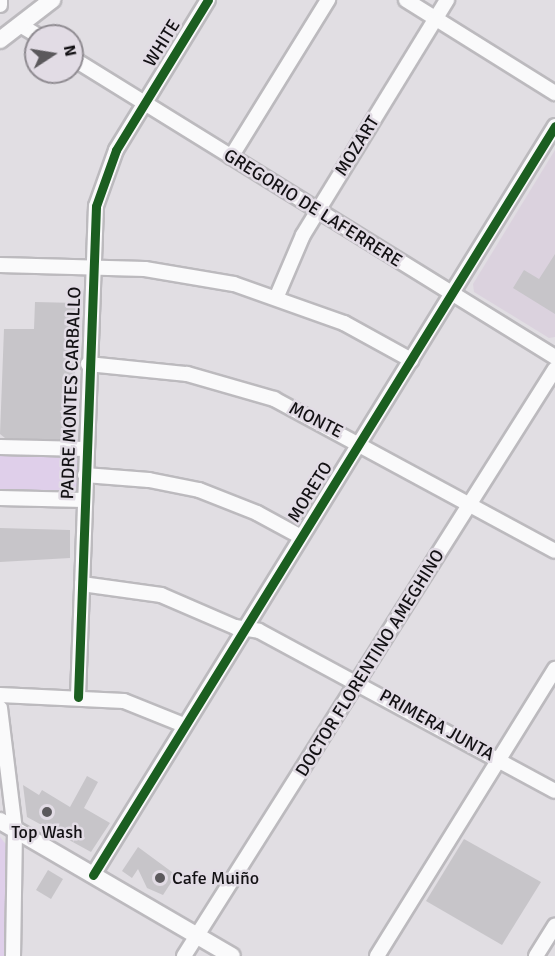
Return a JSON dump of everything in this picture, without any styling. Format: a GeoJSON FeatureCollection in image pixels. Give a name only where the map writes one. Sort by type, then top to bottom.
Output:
{"type":"FeatureCollection","features":[{"type":"Feature","properties":{"kind":"main road"},"geometry":{"type":"LineString","coordinates":[[0,40],[52,0]]}},
{"type":"Feature","properties":{"kind":"main road"},"geometry":{"type":"LineString","coordinates":[[0,821],[232,956]]}},
{"type":"Feature","properties":{"kind":"street"},"geometry":{"type":"LineString","coordinates":[[0,0],[0,5]]}},
{"type":"Feature","properties":{"kind":"street","name":"WHITE"},"geometry":{"type":"LineString","coordinates":[[144,103],[208,0]]}},
{"type":"Feature","properties":{"kind":"street"},"geometry":{"type":"LineString","coordinates":[[231,157],[328,0]]}},
{"type":"Feature","properties":{"kind":"street"},"geometry":{"type":"LineString","coordinates":[[405,0],[555,93]]}},
{"type":"Feature","properties":{"kind":"street","name":"MOZART"},"geometry":{"type":"LineString","coordinates":[[277,296],[293,253],[447,0]]}},
{"type":"Feature","properties":{"kind":"street"},"geometry":{"type":"LineString","coordinates":[[20,25],[24,27]]}},
{"type":"Feature","properties":{"kind":"street","name":"GREGORIO DE LAFERRERE"},"geometry":{"type":"LineString","coordinates":[[84,65],[555,357]]}},
{"type":"Feature","properties":{"kind":"street","name":"PADRE MONTES CARBALLO"},"geometry":{"type":"LineString","coordinates":[[78,697],[91,266],[100,189],[144,103]]}},
{"type":"Feature","properties":{"kind":"street","name":"MORETO"},"geometry":{"type":"LineString","coordinates":[[93,875],[555,126]]}},
{"type":"Feature","properties":{"kind":"street"},"geometry":{"type":"LineString","coordinates":[[0,265],[91,266],[182,274],[277,296],[344,323],[411,360]]}},
{"type":"Feature","properties":{"kind":"street","name":"MONTE"},"geometry":{"type":"LineString","coordinates":[[88,364],[161,369],[241,387],[306,413],[555,551]]}},
{"type":"Feature","properties":{"kind":"street","name":"DOCTOR FLORENTINO AMEGHINO"},"geometry":{"type":"LineString","coordinates":[[184,956],[555,369]]}},
{"type":"Feature","properties":{"kind":"street"},"geometry":{"type":"LineString","coordinates":[[0,447],[86,449]]}},
{"type":"Feature","properties":{"kind":"street"},"geometry":{"type":"LineString","coordinates":[[85,475],[149,480],[199,490],[257,513],[301,537]]}},
{"type":"Feature","properties":{"kind":"street"},"geometry":{"type":"LineString","coordinates":[[0,498],[84,500]]}},
{"type":"Feature","properties":{"kind":"street","name":"PRIMERA JUNTA"},"geometry":{"type":"LineString","coordinates":[[82,584],[161,595],[245,628],[259,631],[358,682],[555,791]]}},
{"type":"Feature","properties":{"kind":"street"},"geometry":{"type":"LineString","coordinates":[[377,956],[555,669]]}},
{"type":"Feature","properties":{"kind":"street"},"geometry":{"type":"LineString","coordinates":[[0,695],[78,697],[135,703],[184,725]]}},
{"type":"Feature","properties":{"kind":"street"},"geometry":{"type":"LineString","coordinates":[[0,708],[15,830],[13,956]]}},
{"type":"Feature","properties":{"kind":"street"},"geometry":{"type":"LineString","coordinates":[[536,956],[555,925]]}},
{"type":"Feature","properties":{"kind":"shaded area"},"geometry":{"type":"Polygon","coordinates":[[[555,150],[555,337],[549,338],[474,292],[473,284],[555,150]]]}},
{"type":"Feature","properties":{"kind":"shaded area"},"geometry":{"type":"Polygon","coordinates":[[[0,453],[72,454],[79,462],[78,488],[72,494],[0,493],[0,453]]]}},
{"type":"Feature","properties":{"kind":"shaded area"},"geometry":{"type":"Polygon","coordinates":[[[0,837],[8,847],[5,956],[0,956],[0,837]]]}},
{"type":"Feature","properties":{"kind":"building"},"geometry":{"type":"Polygon","coordinates":[[[555,254],[555,314],[513,288],[524,270],[539,279],[555,254]]]}},
{"type":"Feature","properties":{"kind":"building"},"geometry":{"type":"Polygon","coordinates":[[[35,302],[77,303],[73,436],[69,440],[5,438],[0,434],[4,329],[34,329],[35,302]]]}},
{"type":"Feature","properties":{"kind":"building"},"geometry":{"type":"Polygon","coordinates":[[[0,528],[70,530],[70,558],[0,562],[0,528]]]}},
{"type":"Feature","properties":{"kind":"building"},"geometry":{"type":"Polygon","coordinates":[[[87,776],[98,782],[84,808],[110,823],[91,852],[27,817],[23,785],[39,795],[42,790],[70,807],[87,776]]]}},
{"type":"Feature","properties":{"kind":"building"},"geometry":{"type":"Polygon","coordinates":[[[464,839],[541,882],[502,945],[426,901],[464,839]]]}},
{"type":"Feature","properties":{"kind":"building"},"geometry":{"type":"Polygon","coordinates":[[[138,847],[176,875],[163,895],[147,888],[138,869],[132,878],[122,871],[138,847]]]}},
{"type":"Feature","properties":{"kind":"building"},"geometry":{"type":"Polygon","coordinates":[[[48,870],[63,879],[51,899],[36,890],[48,870]]]}},
{"type":"Feature","properties":{"kind":"cycle path"},"geometry":{"type":"LineString","coordinates":[[78,697],[96,206],[116,150],[208,0]]}},
{"type":"Feature","properties":{"kind":"cycle path"},"geometry":{"type":"LineString","coordinates":[[93,875],[555,126]]}},
{"type":"Feature","properties":{"kind":"place","name":"Top Wash"},"geometry":{"type":"Point","coordinates":[47,812]}},
{"type":"Feature","properties":{"kind":"place","name":"Cafe Muiño"},"geometry":{"type":"Point","coordinates":[160,878]}}]}
